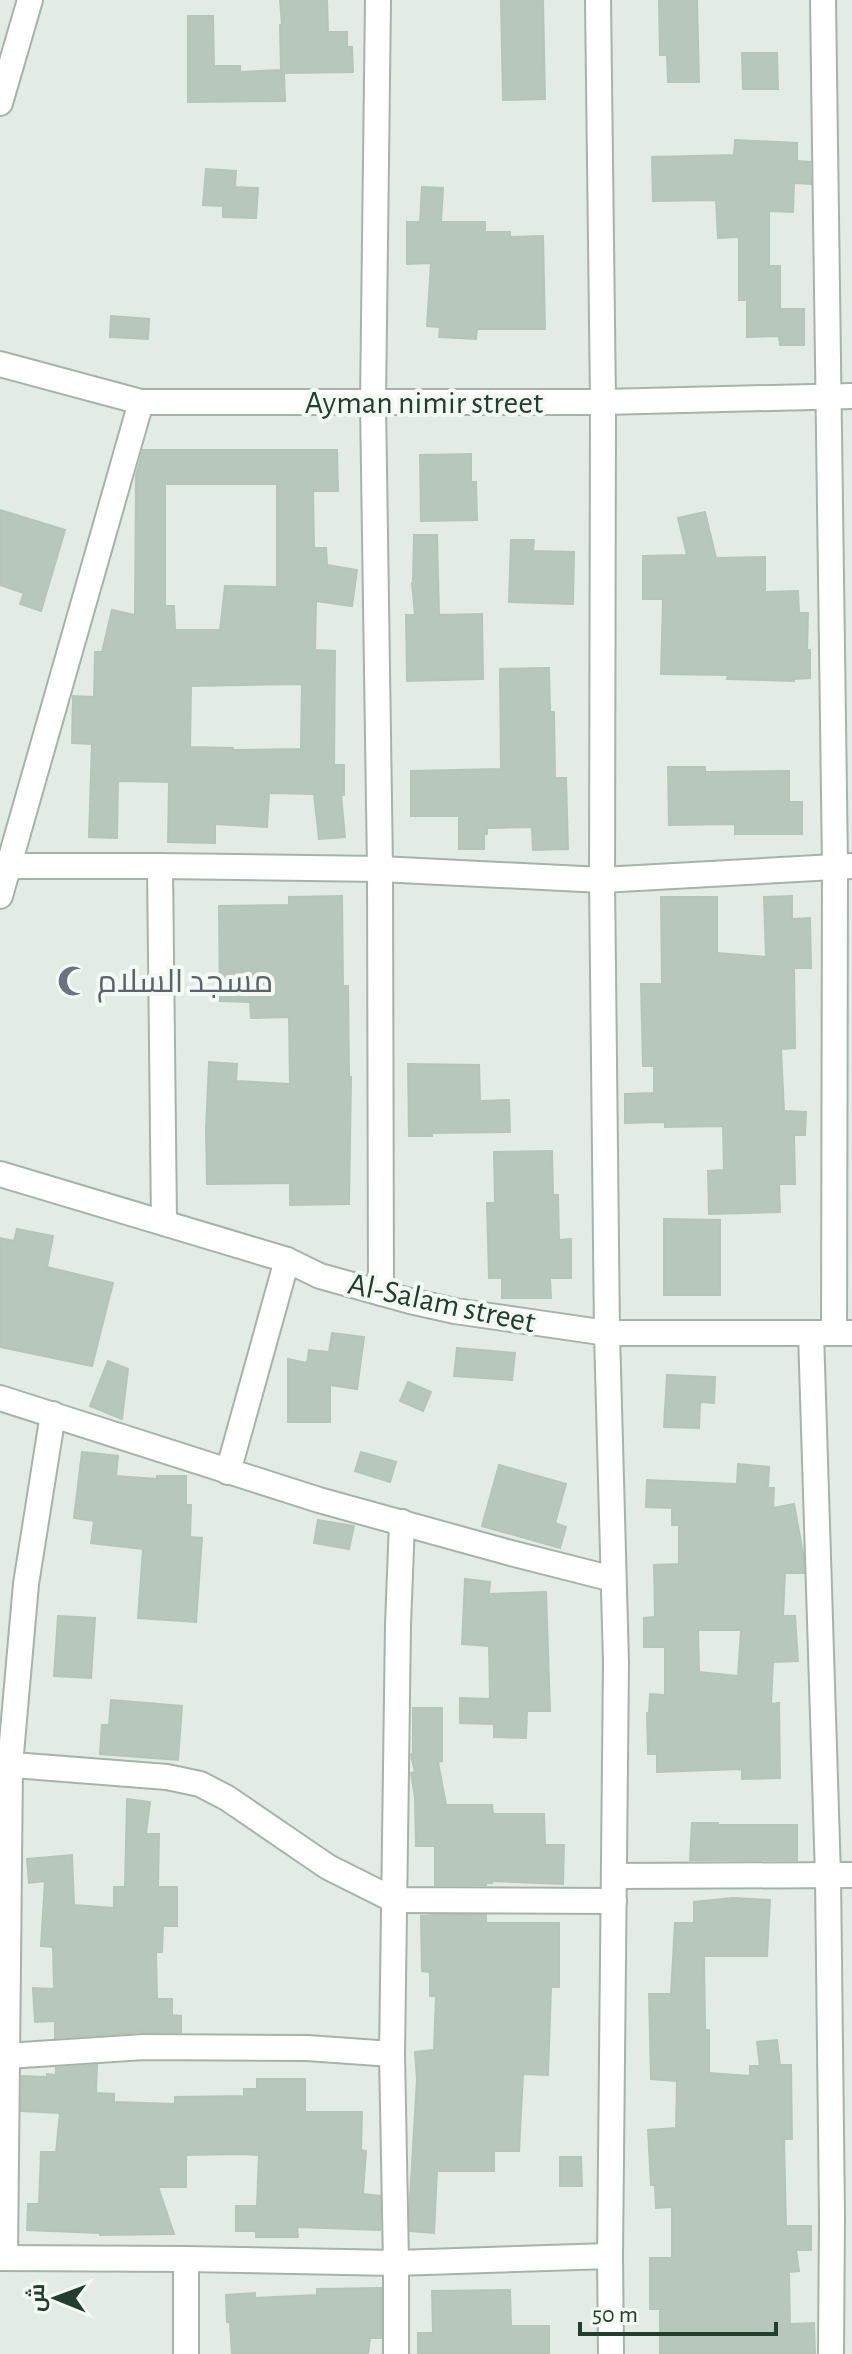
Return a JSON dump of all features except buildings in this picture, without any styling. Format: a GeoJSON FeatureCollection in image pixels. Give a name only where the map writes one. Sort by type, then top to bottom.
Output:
{"type":"FeatureCollection","features":[{"type":"Feature","properties":{"kind":"street"},"geometry":{"type":"LineString","coordinates":[[0,103],[30,0]]}},
{"type":"Feature","properties":{"kind":"street"},"geometry":{"type":"LineString","coordinates":[[378,0],[373,402],[380,869],[381,1293]]}},
{"type":"Feature","properties":{"kind":"street"},"geometry":{"type":"LineString","coordinates":[[598,0],[603,402],[602,880],[607,1333],[616,1663],[611,2354]]}},
{"type":"Feature","properties":{"kind":"street"},"geometry":{"type":"LineString","coordinates":[[823,0],[841,396],[843,866],[832,1333],[840,1876],[831,2354]]}},
{"type":"Feature","properties":{"kind":"street","name":"Ayman nimir street"},"geometry":{"type":"LineString","coordinates":[[0,364],[141,402],[603,402],[841,396]]}},
{"type":"Feature","properties":{"kind":"street"},"geometry":{"type":"LineString","coordinates":[[0,896],[5,865],[141,402]]}},
{"type":"Feature","properties":{"kind":"street"},"geometry":{"type":"LineString","coordinates":[[5,865],[380,869],[602,880],[843,866]]}},
{"type":"Feature","properties":{"kind":"street"},"geometry":{"type":"LineString","coordinates":[[160,866],[164,1223]]}},
{"type":"Feature","properties":{"kind":"street","name":"Al-Salam street"},"geometry":{"type":"LineString","coordinates":[[0,1174],[287,1260],[320,1276],[455,1311],[607,1333],[832,1333]]}},
{"type":"Feature","properties":{"kind":"street"},"geometry":{"type":"LineString","coordinates":[[228,1472],[287,1260]]}},
{"type":"Feature","properties":{"kind":"street"},"geometry":{"type":"LineString","coordinates":[[0,1398],[319,1500],[613,1579]]}},
{"type":"Feature","properties":{"kind":"street"},"geometry":{"type":"LineString","coordinates":[[53,1414],[26,1584],[5,1765],[7,2056],[2,2258],[396,2263],[610,2256]]}},
{"type":"Feature","properties":{"kind":"street"},"geometry":{"type":"LineString","coordinates":[[396,2354],[392,2054],[402,1522]]}},
{"type":"Feature","properties":{"kind":"street"},"geometry":{"type":"LineString","coordinates":[[5,1765],[167,1777],[200,1784],[227,1798],[328,1867],[394,1900],[614,1901]]}},
{"type":"Feature","properties":{"kind":"street"},"geometry":{"type":"LineString","coordinates":[[614,1876],[840,1876]]}},
{"type":"Feature","properties":{"kind":"street"},"geometry":{"type":"LineString","coordinates":[[7,2056],[144,2047],[307,2048],[392,2054]]}},
{"type":"Feature","properties":{"kind":"street"},"geometry":{"type":"LineString","coordinates":[[186,2259],[186,2354]]}},
{"type":"Feature","properties":{"kind":"place","name":"مسجد السلام"},"geometry":{"type":"Point","coordinates":[73,981]}}]}
